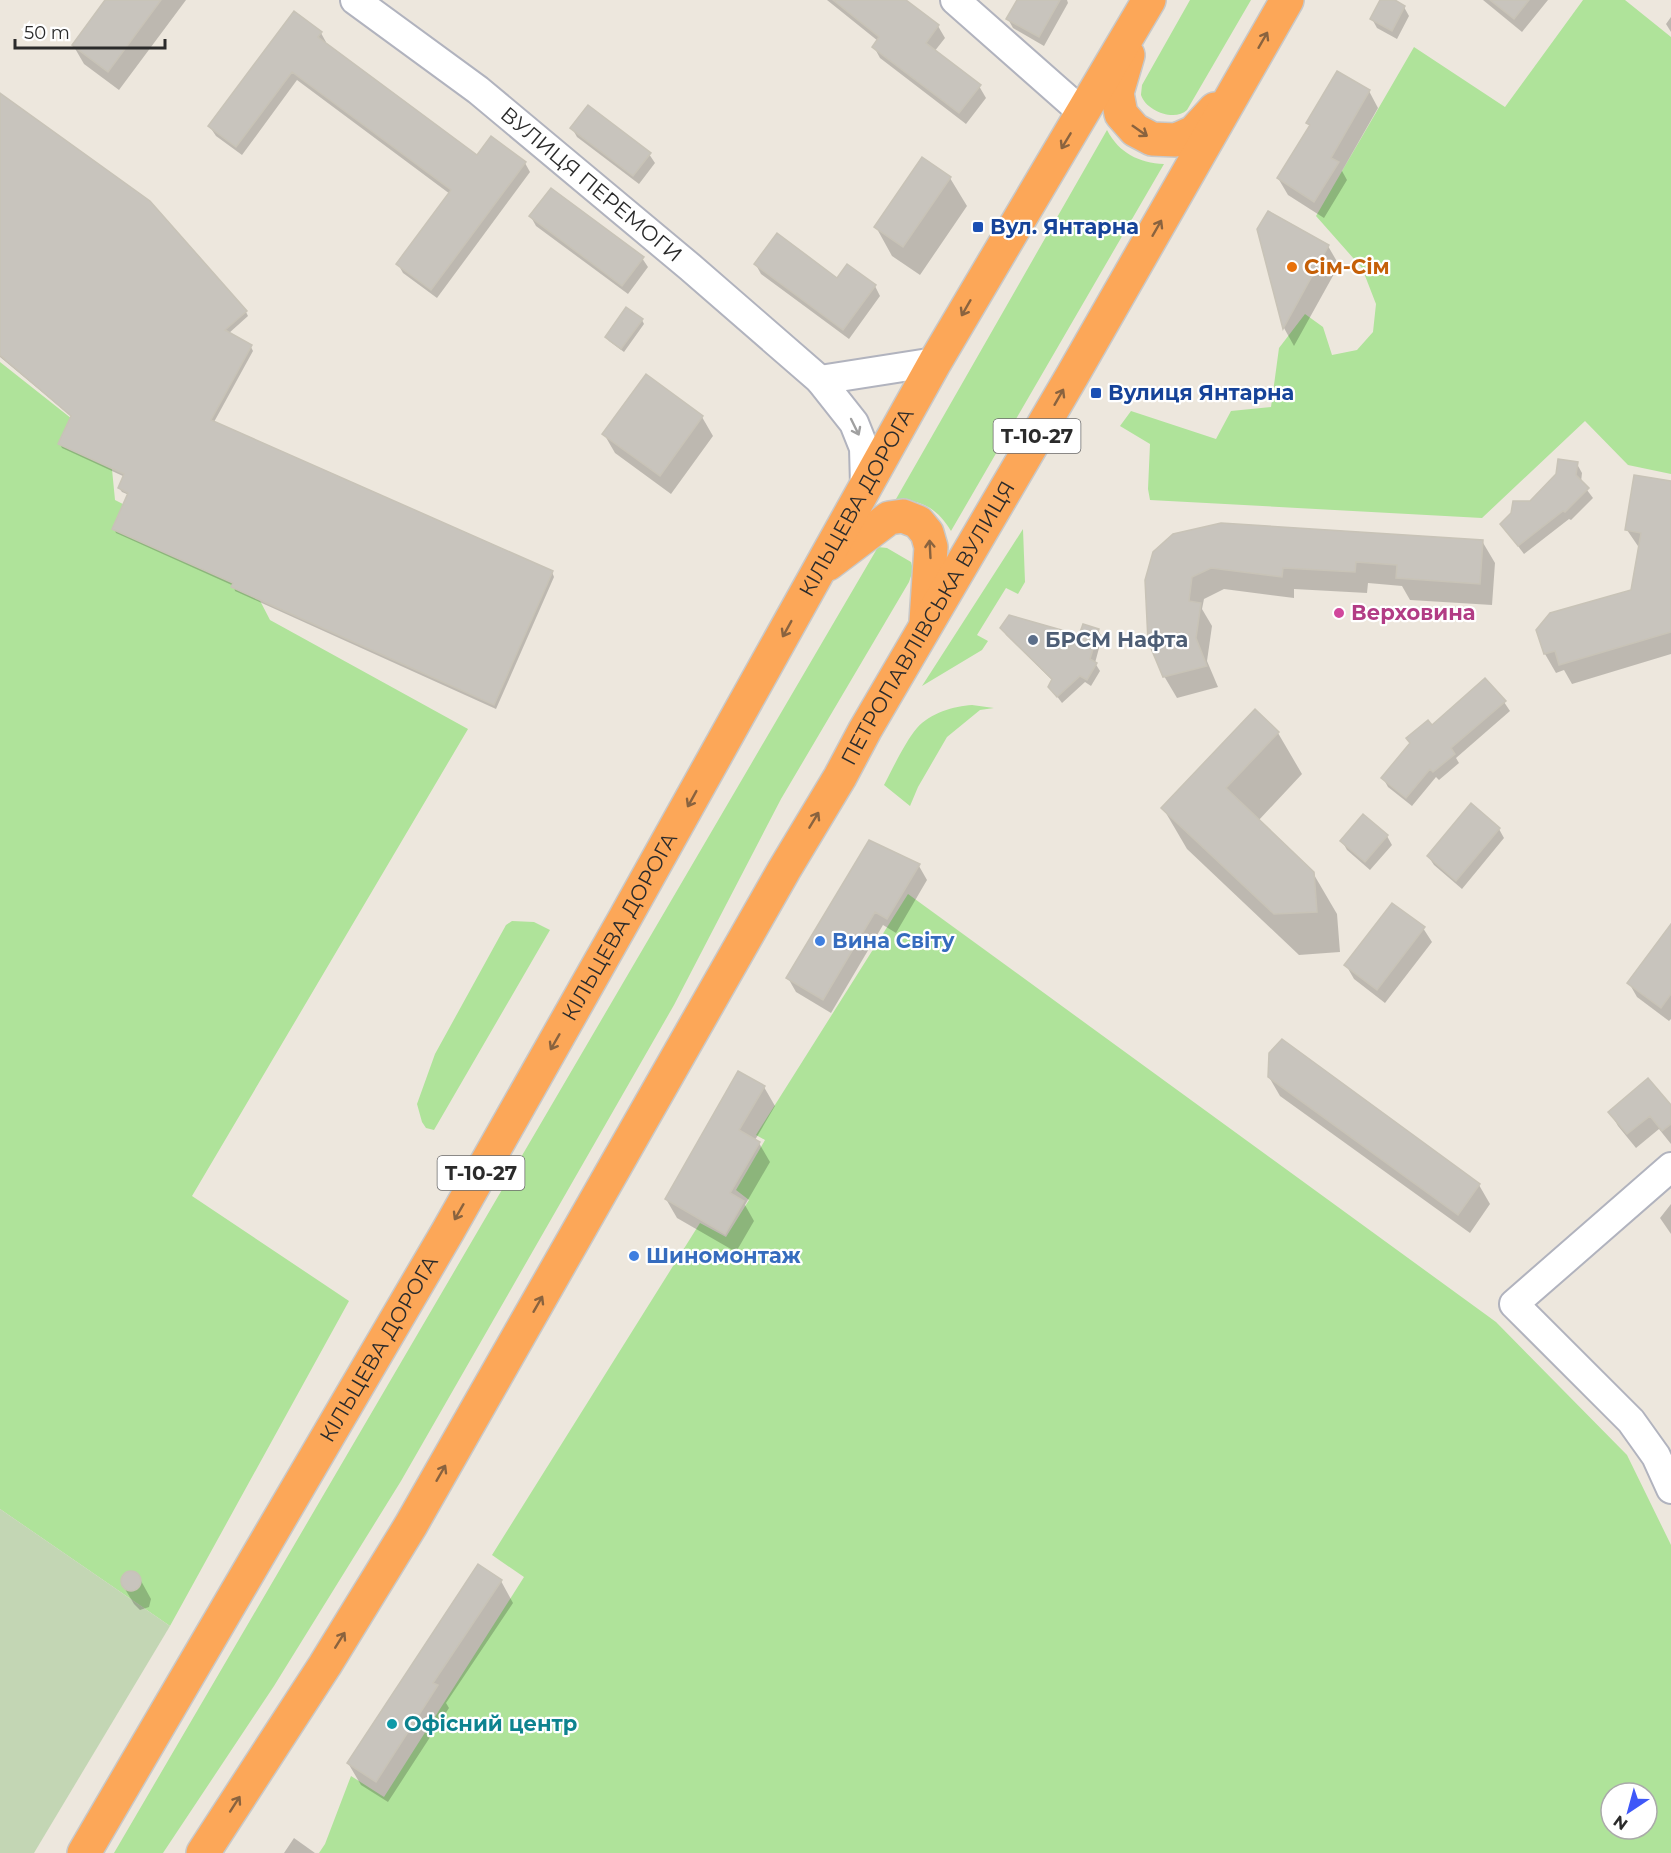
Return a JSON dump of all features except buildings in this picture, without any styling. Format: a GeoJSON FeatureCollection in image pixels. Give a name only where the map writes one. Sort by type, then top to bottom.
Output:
{"type":"FeatureCollection","features":[{"type":"Feature","properties":{"kind":"highway","name":"ПЕТРОПАВЛІВСЬКА ВУЛИЦЯ"},"geometry":{"type":"LineString","coordinates":[[203,1853],[325,1665],[411,1525],[784,870],[1287,0]]}},
{"type":"Feature","properties":{"kind":"highway","name":"КІЛЬЦЕВА ДОРОГА"},"geometry":{"type":"LineString","coordinates":[[84,1853],[448,1231],[935,362],[1143,11]]}},
{"type":"Feature","properties":{"kind":"highway"},"geometry":{"type":"LineString","coordinates":[[1143,11],[1117,93],[1121,114],[1135,130],[1152,140],[1176,140],[1194,132],[1242,78]]}},
{"type":"Feature","properties":{"kind":"highway"},"geometry":{"type":"LineString","coordinates":[[818,572],[889,518],[903,516],[918,522],[927,533],[931,547],[925,629]]}},
{"type":"Feature","properties":{"kind":"street","name":"ВУЛИЦЯ ПЕРЕМОГИ"},"geometry":{"type":"LineString","coordinates":[[355,0],[478,90],[669,249],[820,380],[854,423],[864,448],[866,485]]}},
{"type":"Feature","properties":{"kind":"street"},"geometry":{"type":"LineString","coordinates":[[955,0],[1083,112]]}},
{"type":"Feature","properties":{"kind":"street"},"geometry":{"type":"LineString","coordinates":[[820,380],[935,362]]}},
{"type":"Feature","properties":{"kind":"street"},"geometry":{"type":"LineString","coordinates":[[1671,1167],[1514,1304],[1631,1421],[1656,1456],[1671,1489]]}},
{"type":"Feature","properties":{"kind":"green space"},"geometry":{"type":"Polygon","coordinates":[[[1190,0],[1251,0],[1187,110],[1168,115],[1155,110],[1144,101],[1141,95],[1142,85],[1190,0]]]}},
{"type":"Feature","properties":{"kind":"green space"},"geometry":{"type":"Polygon","coordinates":[[[1583,0],[1625,0],[1671,37],[1671,474],[1628,465],[1585,421],[1482,518],[1150,500],[1148,489],[1150,444],[1120,426],[1131,411],[1216,439],[1231,411],[1271,407],[1279,348],[1305,314],[1323,327],[1332,355],[1357,350],[1373,332],[1376,304],[1362,268],[1316,216],[1414,47],[1505,107],[1583,0]]]}},
{"type":"Feature","properties":{"kind":"green space"},"geometry":{"type":"Polygon","coordinates":[[[1107,130],[1124,151],[1146,162],[1164,164],[951,531],[935,511],[922,504],[896,499],[1107,130]]]}},
{"type":"Feature","properties":{"kind":"green space"},"geometry":{"type":"Polygon","coordinates":[[[0,362],[110,449],[115,500],[241,564],[270,620],[468,729],[192,1196],[349,1301],[170,1626],[0,1509],[0,362]]]}},
{"type":"Feature","properties":{"kind":"green space"},"geometry":{"type":"Polygon","coordinates":[[[1023,529],[1025,582],[1018,594],[1006,588],[977,635],[988,641],[982,650],[922,686],[1023,529]]]}},
{"type":"Feature","properties":{"kind":"green space"},"geometry":{"type":"Polygon","coordinates":[[[878,547],[887,548],[911,562],[913,570],[909,582],[781,799],[674,1005],[401,1481],[274,1686],[163,1853],[114,1853],[878,547]]]}},
{"type":"Feature","properties":{"kind":"green space"},"geometry":{"type":"Polygon","coordinates":[[[972,705],[994,708],[980,710],[947,737],[918,787],[910,806],[884,785],[908,740],[922,723],[943,711],[972,705]]]}},
{"type":"Feature","properties":{"kind":"green space"},"geometry":{"type":"Polygon","coordinates":[[[908,894],[1496,1322],[1627,1455],[1671,1545],[1671,1853],[319,1853],[325,1844],[351,1776],[384,1797],[524,1577],[492,1555],[700,1223],[726,1237],[749,1200],[736,1190],[765,1140],[756,1135],[908,894]]]}},
{"type":"Feature","properties":{"kind":"green space"},"geometry":{"type":"Polygon","coordinates":[[[512,921],[534,922],[550,930],[434,1130],[426,1128],[417,1104],[435,1054],[506,925],[512,921]]]}},
{"type":"Feature","properties":{"kind":"green space"},"geometry":{"type":"Polygon","coordinates":[[[0,1509],[170,1626],[34,1853],[0,1853],[0,1509]]]}},
{"type":"Feature","properties":{"kind":"place","name":"Вул. Янтарна"},"geometry":{"type":"Point","coordinates":[978,227]}},
{"type":"Feature","properties":{"kind":"place","name":"Сім-Сім"},"geometry":{"type":"Point","coordinates":[1292,267]}},
{"type":"Feature","properties":{"kind":"place","name":"Вулиця Янтарна"},"geometry":{"type":"Point","coordinates":[1096,393]}},
{"type":"Feature","properties":{"kind":"place","name":"Верховина"},"geometry":{"type":"Point","coordinates":[1339,613]}},
{"type":"Feature","properties":{"kind":"place","name":"БРСМ Нафта"},"geometry":{"type":"Point","coordinates":[1033,640]}},
{"type":"Feature","properties":{"kind":"place","name":"Вина Світу"},"geometry":{"type":"Point","coordinates":[820,941]}},
{"type":"Feature","properties":{"kind":"place","name":"Шиномонтаж"},"geometry":{"type":"Point","coordinates":[634,1256]}},
{"type":"Feature","properties":{"kind":"place","name":"Офісний центр"},"geometry":{"type":"Point","coordinates":[392,1724]}}]}
